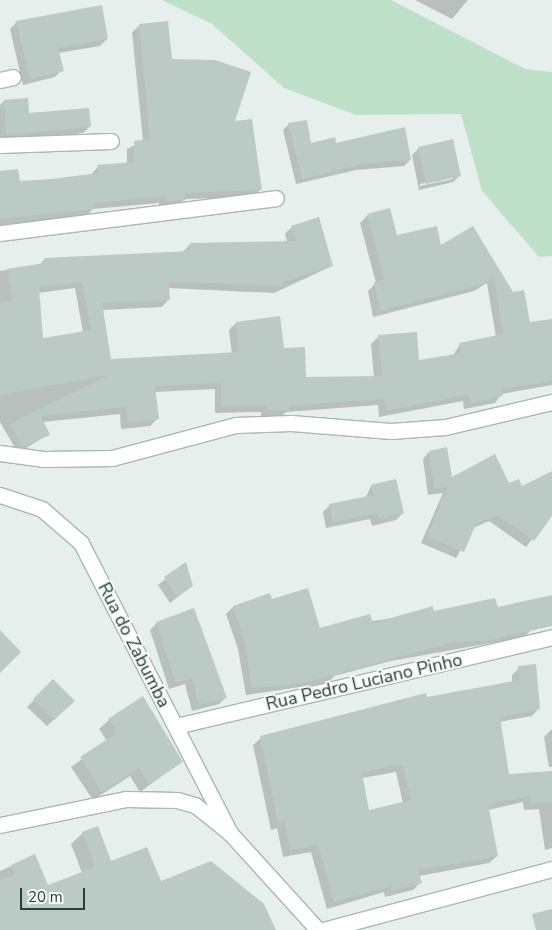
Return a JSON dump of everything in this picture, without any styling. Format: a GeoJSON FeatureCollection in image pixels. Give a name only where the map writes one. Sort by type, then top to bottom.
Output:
{"type":"FeatureCollection","features":[{"type":"Feature","properties":{"kind":"street"},"geometry":{"type":"LineString","coordinates":[[0,145],[111,141]]}},
{"type":"Feature","properties":{"kind":"street"},"geometry":{"type":"LineString","coordinates":[[0,233],[276,198]]}},
{"type":"Feature","properties":{"kind":"street"},"geometry":{"type":"LineString","coordinates":[[0,453],[43,459],[112,458],[236,425],[291,423],[391,430],[445,428],[552,402]]}},
{"type":"Feature","properties":{"kind":"street","name":"Rua do Zabumba"},"geometry":{"type":"LineString","coordinates":[[0,495],[42,509],[81,543],[230,833]]}},
{"type":"Feature","properties":{"kind":"street","name":"Rua Pedro Luciano Pinho"},"geometry":{"type":"LineString","coordinates":[[176,726],[552,637]]}},
{"type":"Feature","properties":{"kind":"street"},"geometry":{"type":"LineString","coordinates":[[0,825],[126,799],[177,800],[195,805],[230,833],[318,930]]}},
{"type":"Feature","properties":{"kind":"street"},"geometry":{"type":"LineString","coordinates":[[323,930],[552,870]]}},
{"type":"Feature","properties":{"kind":"green space"},"geometry":{"type":"Polygon","coordinates":[[[162,0],[391,0],[525,69],[552,72],[552,256],[539,257],[482,191],[461,114],[356,115],[284,88],[212,24],[162,0]]]}},
{"type":"Feature","properties":{"kind":"building"},"geometry":{"type":"Polygon","coordinates":[[[102,5],[108,39],[58,48],[64,71],[30,79],[16,21],[102,5]]]}},
{"type":"Feature","properties":{"kind":"building"},"geometry":{"type":"Polygon","coordinates":[[[168,21],[172,59],[215,60],[251,72],[235,121],[252,119],[262,190],[185,193],[186,200],[166,201],[166,196],[94,203],[95,209],[0,219],[0,171],[18,169],[20,181],[52,179],[98,173],[97,165],[134,162],[134,141],[150,139],[139,24],[168,21]]]}},
{"type":"Feature","properties":{"kind":"building"},"geometry":{"type":"Polygon","coordinates":[[[28,98],[29,113],[89,108],[91,127],[6,135],[4,100],[28,98]]]}},
{"type":"Feature","properties":{"kind":"building"},"geometry":{"type":"Polygon","coordinates":[[[307,120],[311,143],[335,137],[336,143],[405,127],[411,160],[362,164],[302,179],[288,123],[307,120]]]}},
{"type":"Feature","properties":{"kind":"building"},"geometry":{"type":"Polygon","coordinates":[[[453,139],[461,176],[426,184],[418,147],[453,139]]]}},
{"type":"Feature","properties":{"kind":"building"},"geometry":{"type":"Polygon","coordinates":[[[390,208],[397,235],[437,226],[441,245],[473,226],[513,292],[524,290],[530,322],[552,319],[552,381],[501,389],[503,396],[471,403],[469,394],[386,411],[384,399],[289,406],[289,411],[267,410],[267,405],[221,406],[221,383],[155,386],[159,419],[128,423],[126,407],[41,416],[50,435],[22,447],[10,424],[109,375],[0,395],[0,303],[12,300],[7,269],[45,263],[44,258],[190,251],[190,243],[296,241],[291,226],[319,217],[333,266],[283,282],[283,286],[169,282],[170,300],[102,303],[111,359],[239,352],[236,322],[280,316],[284,348],[305,347],[306,377],[382,376],[378,335],[417,332],[419,360],[461,353],[459,343],[503,334],[494,277],[483,284],[380,311],[374,282],[384,280],[367,214],[390,208]],[[82,282],[39,287],[43,338],[91,330],[82,282]]]}},
{"type":"Feature","properties":{"kind":"building"},"geometry":{"type":"Polygon","coordinates":[[[447,447],[452,477],[495,454],[509,483],[519,479],[522,486],[552,471],[552,516],[534,541],[497,515],[476,524],[464,552],[427,536],[448,487],[435,489],[429,451],[447,447]]]}},
{"type":"Feature","properties":{"kind":"building"},"geometry":{"type":"Polygon","coordinates":[[[396,479],[404,513],[379,519],[377,513],[333,522],[329,504],[373,495],[371,485],[396,479]]]}},
{"type":"Feature","properties":{"kind":"building"},"geometry":{"type":"Polygon","coordinates":[[[186,562],[193,586],[177,597],[164,577],[186,562]]]}},
{"type":"Feature","properties":{"kind":"building"},"geometry":{"type":"Polygon","coordinates":[[[308,588],[320,628],[370,614],[373,623],[433,606],[434,611],[495,598],[498,607],[552,595],[552,626],[485,641],[454,642],[299,684],[252,688],[245,642],[233,606],[270,593],[272,599],[308,588]]]}},
{"type":"Feature","properties":{"kind":"building"},"geometry":{"type":"Polygon","coordinates":[[[194,608],[227,698],[199,705],[192,678],[176,683],[156,622],[194,608]]]}},
{"type":"Feature","properties":{"kind":"building"},"geometry":{"type":"Polygon","coordinates":[[[0,630],[21,652],[0,673],[0,630]]]}},
{"type":"Feature","properties":{"kind":"building"},"geometry":{"type":"Polygon","coordinates":[[[536,664],[540,709],[500,717],[509,774],[552,771],[552,802],[531,804],[530,796],[488,804],[498,856],[418,870],[422,883],[392,891],[391,886],[334,902],[318,845],[290,850],[285,822],[278,823],[260,736],[426,693],[427,697],[520,680],[518,666],[536,664]],[[394,765],[362,773],[369,810],[411,800],[403,765],[394,765]]]}},
{"type":"Feature","properties":{"kind":"building"},"geometry":{"type":"Polygon","coordinates":[[[53,679],[75,701],[54,720],[33,699],[53,679]]]}},
{"type":"Feature","properties":{"kind":"building"},"geometry":{"type":"Polygon","coordinates":[[[143,696],[183,762],[149,784],[139,768],[102,792],[80,757],[117,733],[108,719],[143,696]]]}},
{"type":"Feature","properties":{"kind":"building"},"geometry":{"type":"Polygon","coordinates":[[[98,826],[111,861],[147,847],[161,881],[211,861],[264,904],[276,930],[0,930],[0,880],[15,874],[11,865],[35,854],[48,885],[95,867],[82,832],[98,826]]]}},
{"type":"Feature","properties":{"kind":"building"},"geometry":{"type":"Polygon","coordinates":[[[552,909],[552,930],[536,930],[532,914],[552,909]]]}}]}
